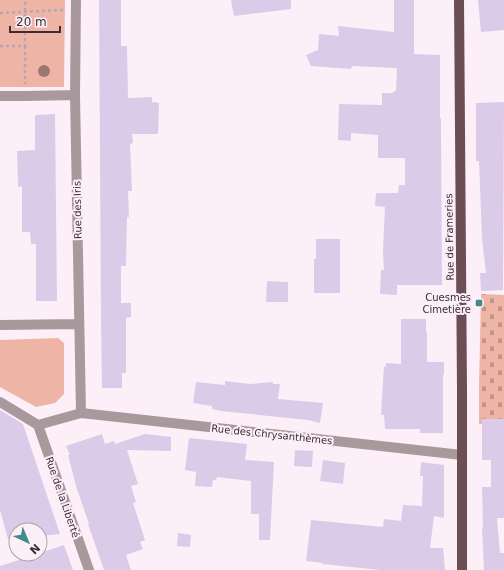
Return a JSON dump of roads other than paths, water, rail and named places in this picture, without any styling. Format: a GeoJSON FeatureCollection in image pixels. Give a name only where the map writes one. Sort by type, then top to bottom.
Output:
{"type":"FeatureCollection","features":[{"type":"Feature","properties":{"kind":"main road","name":"Rue de Frameries"},"geometry":{"type":"LineString","coordinates":[[459,0],[462,570]]}},
{"type":"Feature","properties":{"kind":"street","name":"Rue des Iris"},"geometry":{"type":"LineString","coordinates":[[76,4],[75,95],[79,324]]}},
{"type":"Feature","properties":{"kind":"street"},"geometry":{"type":"LineString","coordinates":[[0,96],[75,95]]}},
{"type":"Feature","properties":{"kind":"street"},"geometry":{"type":"LineString","coordinates":[[0,325],[79,324],[81,413]]}},
{"type":"Feature","properties":{"kind":"street"},"geometry":{"type":"LineString","coordinates":[[0,402],[38,425]]}},
{"type":"Feature","properties":{"kind":"street","name":"Rue des Chrysanthèmes"},"geometry":{"type":"LineString","coordinates":[[38,425],[81,413],[462,454]]}},
{"type":"Feature","properties":{"kind":"street","name":"Rue de la Liberté"},"geometry":{"type":"LineString","coordinates":[[38,425],[89,570]]}},
{"type":"Feature","properties":{"kind":"place","name":"Cuesmes Cimetière"},"geometry":{"type":"Point","coordinates":[479,303]}}]}
